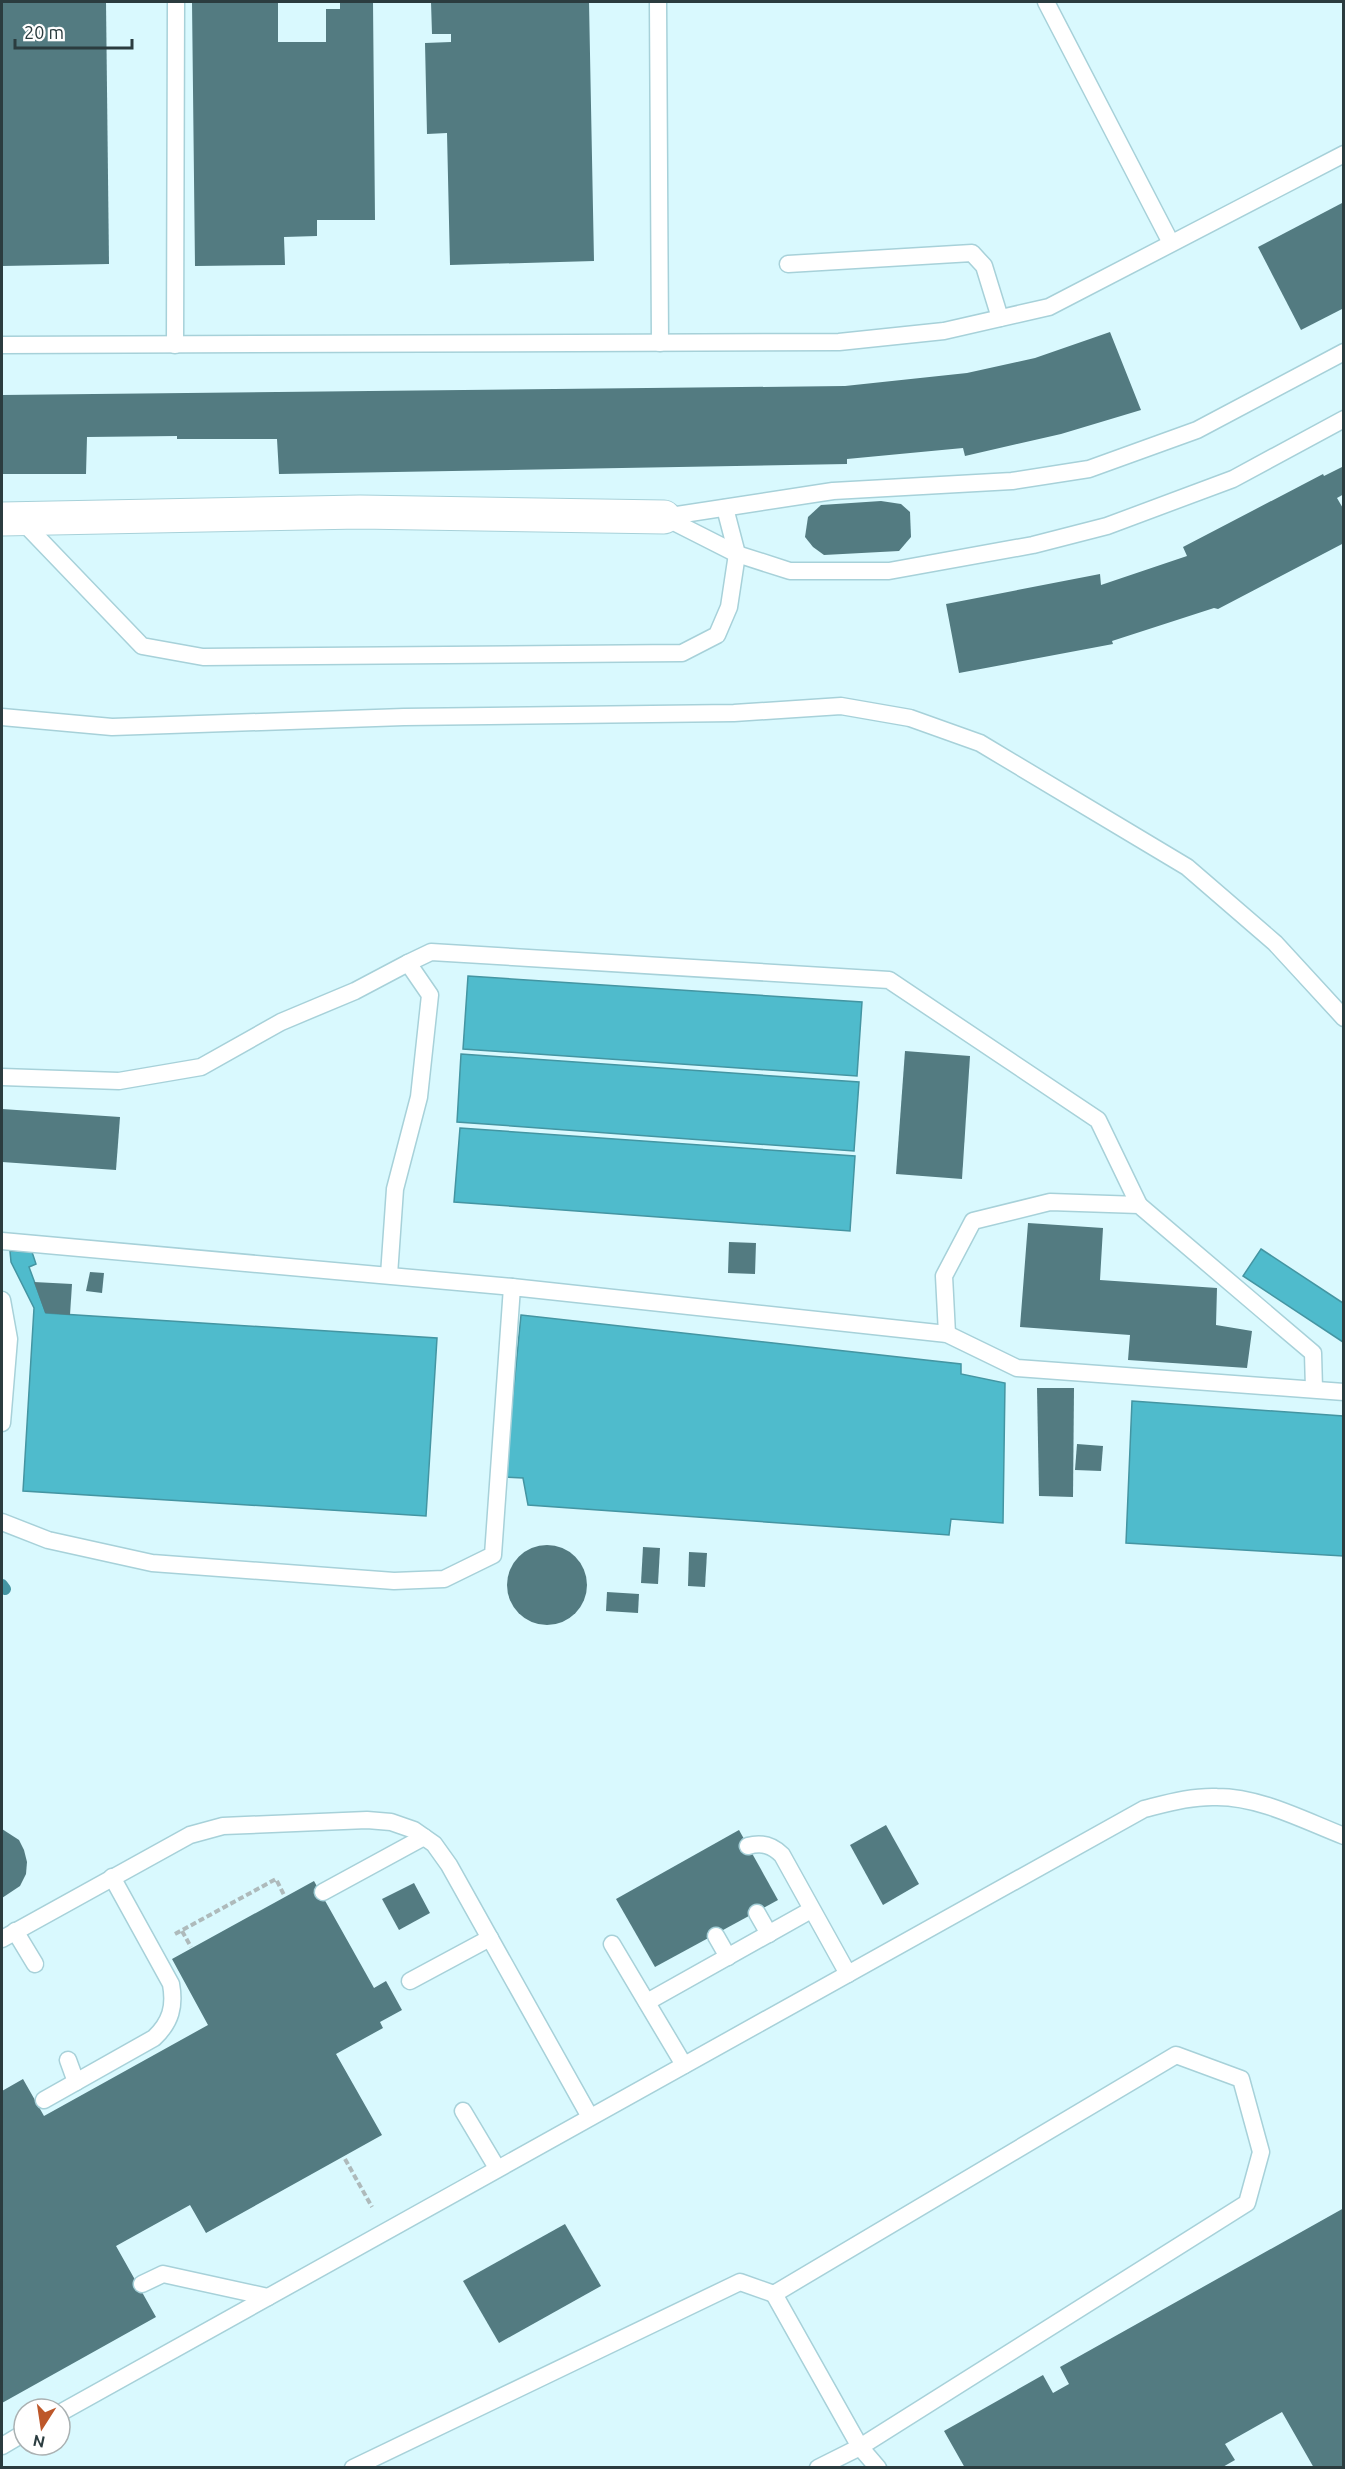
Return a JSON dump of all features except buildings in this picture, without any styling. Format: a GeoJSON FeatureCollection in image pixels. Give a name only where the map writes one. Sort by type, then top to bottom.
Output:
{"type":"FeatureCollection","features":[{"type":"Feature","properties":{"kind":"street"},"geometry":{"type":"LineString","coordinates":[[11,519],[360,512],[664,517]]}},
{"type":"Feature","properties":{"kind":"lane"},"geometry":{"type":"LineString","coordinates":[[175,345],[176,2]]}},
{"type":"Feature","properties":{"kind":"lane"},"geometry":{"type":"LineString","coordinates":[[658,2],[660,343]]}},
{"type":"Feature","properties":{"kind":"lane"},"geometry":{"type":"LineString","coordinates":[[1046,2],[1171,243]]}},
{"type":"Feature","properties":{"kind":"lane"},"geometry":{"type":"LineString","coordinates":[[2,345],[839,342],[945,331],[1049,307],[1344,153]]}},
{"type":"Feature","properties":{"kind":"lane"},"geometry":{"type":"LineString","coordinates":[[788,264],[972,253],[984,266],[1000,318]]}},
{"type":"Feature","properties":{"kind":"lane"},"geometry":{"type":"LineString","coordinates":[[664,517],[833,491],[1012,482],[1089,469],[1197,430],[1344,352]]}},
{"type":"Feature","properties":{"kind":"lane"},"geometry":{"type":"LineString","coordinates":[[664,517],[737,554],[790,572],[889,571],[1033,544],[1107,526],[1233,479],[1344,419]]}},
{"type":"Feature","properties":{"kind":"lane"},"geometry":{"type":"LineString","coordinates":[[11,519],[142,646],[203,657],[682,653],[717,635],[729,607],[737,554],[725,508]]}},
{"type":"Feature","properties":{"kind":"lane"},"geometry":{"type":"LineString","coordinates":[[2,717],[112,727],[404,717],[734,713],[841,706],[910,718],[980,743],[1187,867],[1275,943],[1344,1018]]}},
{"type":"Feature","properties":{"kind":"lane"},"geometry":{"type":"LineString","coordinates":[[2,1077],[119,1081],[201,1067],[281,1022],[355,992],[431,952],[889,980],[1098,1120],[1139,1205],[1313,1353],[1314,1389]]}},
{"type":"Feature","properties":{"kind":"lane"},"geometry":{"type":"LineString","coordinates":[[389,1275],[395,1189],[419,1097],[430,995],[408,963]]}},
{"type":"Feature","properties":{"kind":"lane"},"geometry":{"type":"LineString","coordinates":[[947,1334],[944,1276],[973,1221],[1050,1202],[1139,1205]]}},
{"type":"Feature","properties":{"kind":"lane"},"geometry":{"type":"LineString","coordinates":[[2,1240],[512,1287],[947,1334],[1017,1368],[1344,1392]]}},
{"type":"Feature","properties":{"kind":"lane"},"geometry":{"type":"LineString","coordinates":[[2,1522],[48,1540],[153,1563],[394,1581],[444,1579],[493,1555],[512,1287]]}},
{"type":"Feature","properties":{"kind":"lane"},"geometry":{"type":"LineString","coordinates":[[2,1300],[9,1339],[2,1424]]}},
{"type":"Feature","properties":{"kind":"lane"},"geometry":{"type":"LineString","coordinates":[[72,2406],[1144,1809],[1181,1799],[1218,1796],[1255,1802],[1344,1836]]}},
{"type":"Feature","properties":{"kind":"lane"},"geometry":{"type":"LineString","coordinates":[[35,1964],[8,1935],[190,1835],[223,1826],[367,1820],[391,1822],[414,1830],[434,1844],[449,1865],[590,2117]]}},
{"type":"Feature","properties":{"kind":"lane"},"geometry":{"type":"LineString","coordinates":[[323,1892],[424,1837]]}},
{"type":"Feature","properties":{"kind":"lane"},"geometry":{"type":"LineString","coordinates":[[748,1846],[764,1845],[775,1848],[782,1855],[848,1974]]}},
{"type":"Feature","properties":{"kind":"lane"},"geometry":{"type":"LineString","coordinates":[[44,2100],[154,2038],[164,2028],[171,2014],[173,1999],[171,1984],[112,1877]]}},
{"type":"Feature","properties":{"kind":"lane"},"geometry":{"type":"LineString","coordinates":[[647,2002],[811,1910]]}},
{"type":"Feature","properties":{"kind":"lane"},"geometry":{"type":"LineString","coordinates":[[757,1913],[769,1934]]}},
{"type":"Feature","properties":{"kind":"lane"},"geometry":{"type":"LineString","coordinates":[[716,1936],[728,1957]]}},
{"type":"Feature","properties":{"kind":"lane"},"geometry":{"type":"LineString","coordinates":[[410,1981],[490,1938]]}},
{"type":"Feature","properties":{"kind":"lane"},"geometry":{"type":"LineString","coordinates":[[612,1944],[684,2065]]}},
{"type":"Feature","properties":{"kind":"lane"},"geometry":{"type":"LineString","coordinates":[[774,2294],[1176,2055],[1241,2079],[1261,2152],[1247,2203],[860,2447],[818,2468]]}},
{"type":"Feature","properties":{"kind":"lane"},"geometry":{"type":"LineString","coordinates":[[68,2061],[76,2082]]}},
{"type":"Feature","properties":{"kind":"lane"},"geometry":{"type":"LineString","coordinates":[[463,2110],[497,2168]]}},
{"type":"Feature","properties":{"kind":"lane"},"geometry":{"type":"LineString","coordinates":[[142,2284],[163,2274],[268,2298]]}},
{"type":"Feature","properties":{"kind":"lane"},"geometry":{"type":"LineString","coordinates":[[353,2468],[740,2282],[774,2294],[860,2447],[878,2468]]}},
{"type":"Feature","properties":{"kind":"path"},"geometry":{"type":"LineString","coordinates":[[151,1948],[276,1879],[284,1894]]}},
{"type":"Feature","properties":{"kind":"path"},"geometry":{"type":"LineString","coordinates":[[182,1931],[191,1947]]}},
{"type":"Feature","properties":{"kind":"path"},"geometry":{"type":"LineString","coordinates":[[345,2159],[385,2231]]}},
{"type":"Feature","properties":{"kind":"shaded area"},"geometry":{"type":"Polygon","coordinates":[[[2,2],[1343,2],[1343,2467],[2,2468],[2,2]]]}},
{"type":"Feature","properties":{"kind":"water"},"geometry":{"type":"Polygon","coordinates":[[[468,976],[862,1002],[857,1076],[463,1049],[468,976]]]}},
{"type":"Feature","properties":{"kind":"water"},"geometry":{"type":"Polygon","coordinates":[[[461,1054],[859,1082],[854,1151],[457,1122],[461,1054]]]}},
{"type":"Feature","properties":{"kind":"water"},"geometry":{"type":"Polygon","coordinates":[[[460,1128],[855,1156],[850,1231],[454,1202],[460,1128]]]}},
{"type":"Feature","properties":{"kind":"water"},"geometry":{"type":"Polygon","coordinates":[[[1261,1249],[1343,1303],[1343,1342],[1243,1276],[1261,1249]]]}},
{"type":"Feature","properties":{"kind":"water"},"geometry":{"type":"Polygon","coordinates":[[[10,1251],[32,1252],[36,1264],[29,1267],[46,1313],[437,1338],[426,1516],[23,1491],[34,1308],[11,1262],[10,1251]]]}},
{"type":"Feature","properties":{"kind":"water"},"geometry":{"type":"Polygon","coordinates":[[[521,1315],[961,1364],[961,1374],[1005,1383],[1003,1523],[951,1519],[949,1535],[528,1505],[523,1478],[505,1477],[521,1315]]]}},
{"type":"Feature","properties":{"kind":"water"},"geometry":{"type":"Polygon","coordinates":[[[1132,1401],[1343,1416],[1343,1556],[1126,1543],[1132,1401]]]}},
{"type":"Feature","properties":{"kind":"waterway"},"geometry":{"type":"LineString","coordinates":[[2,1585],[5,1589]]}}]}
